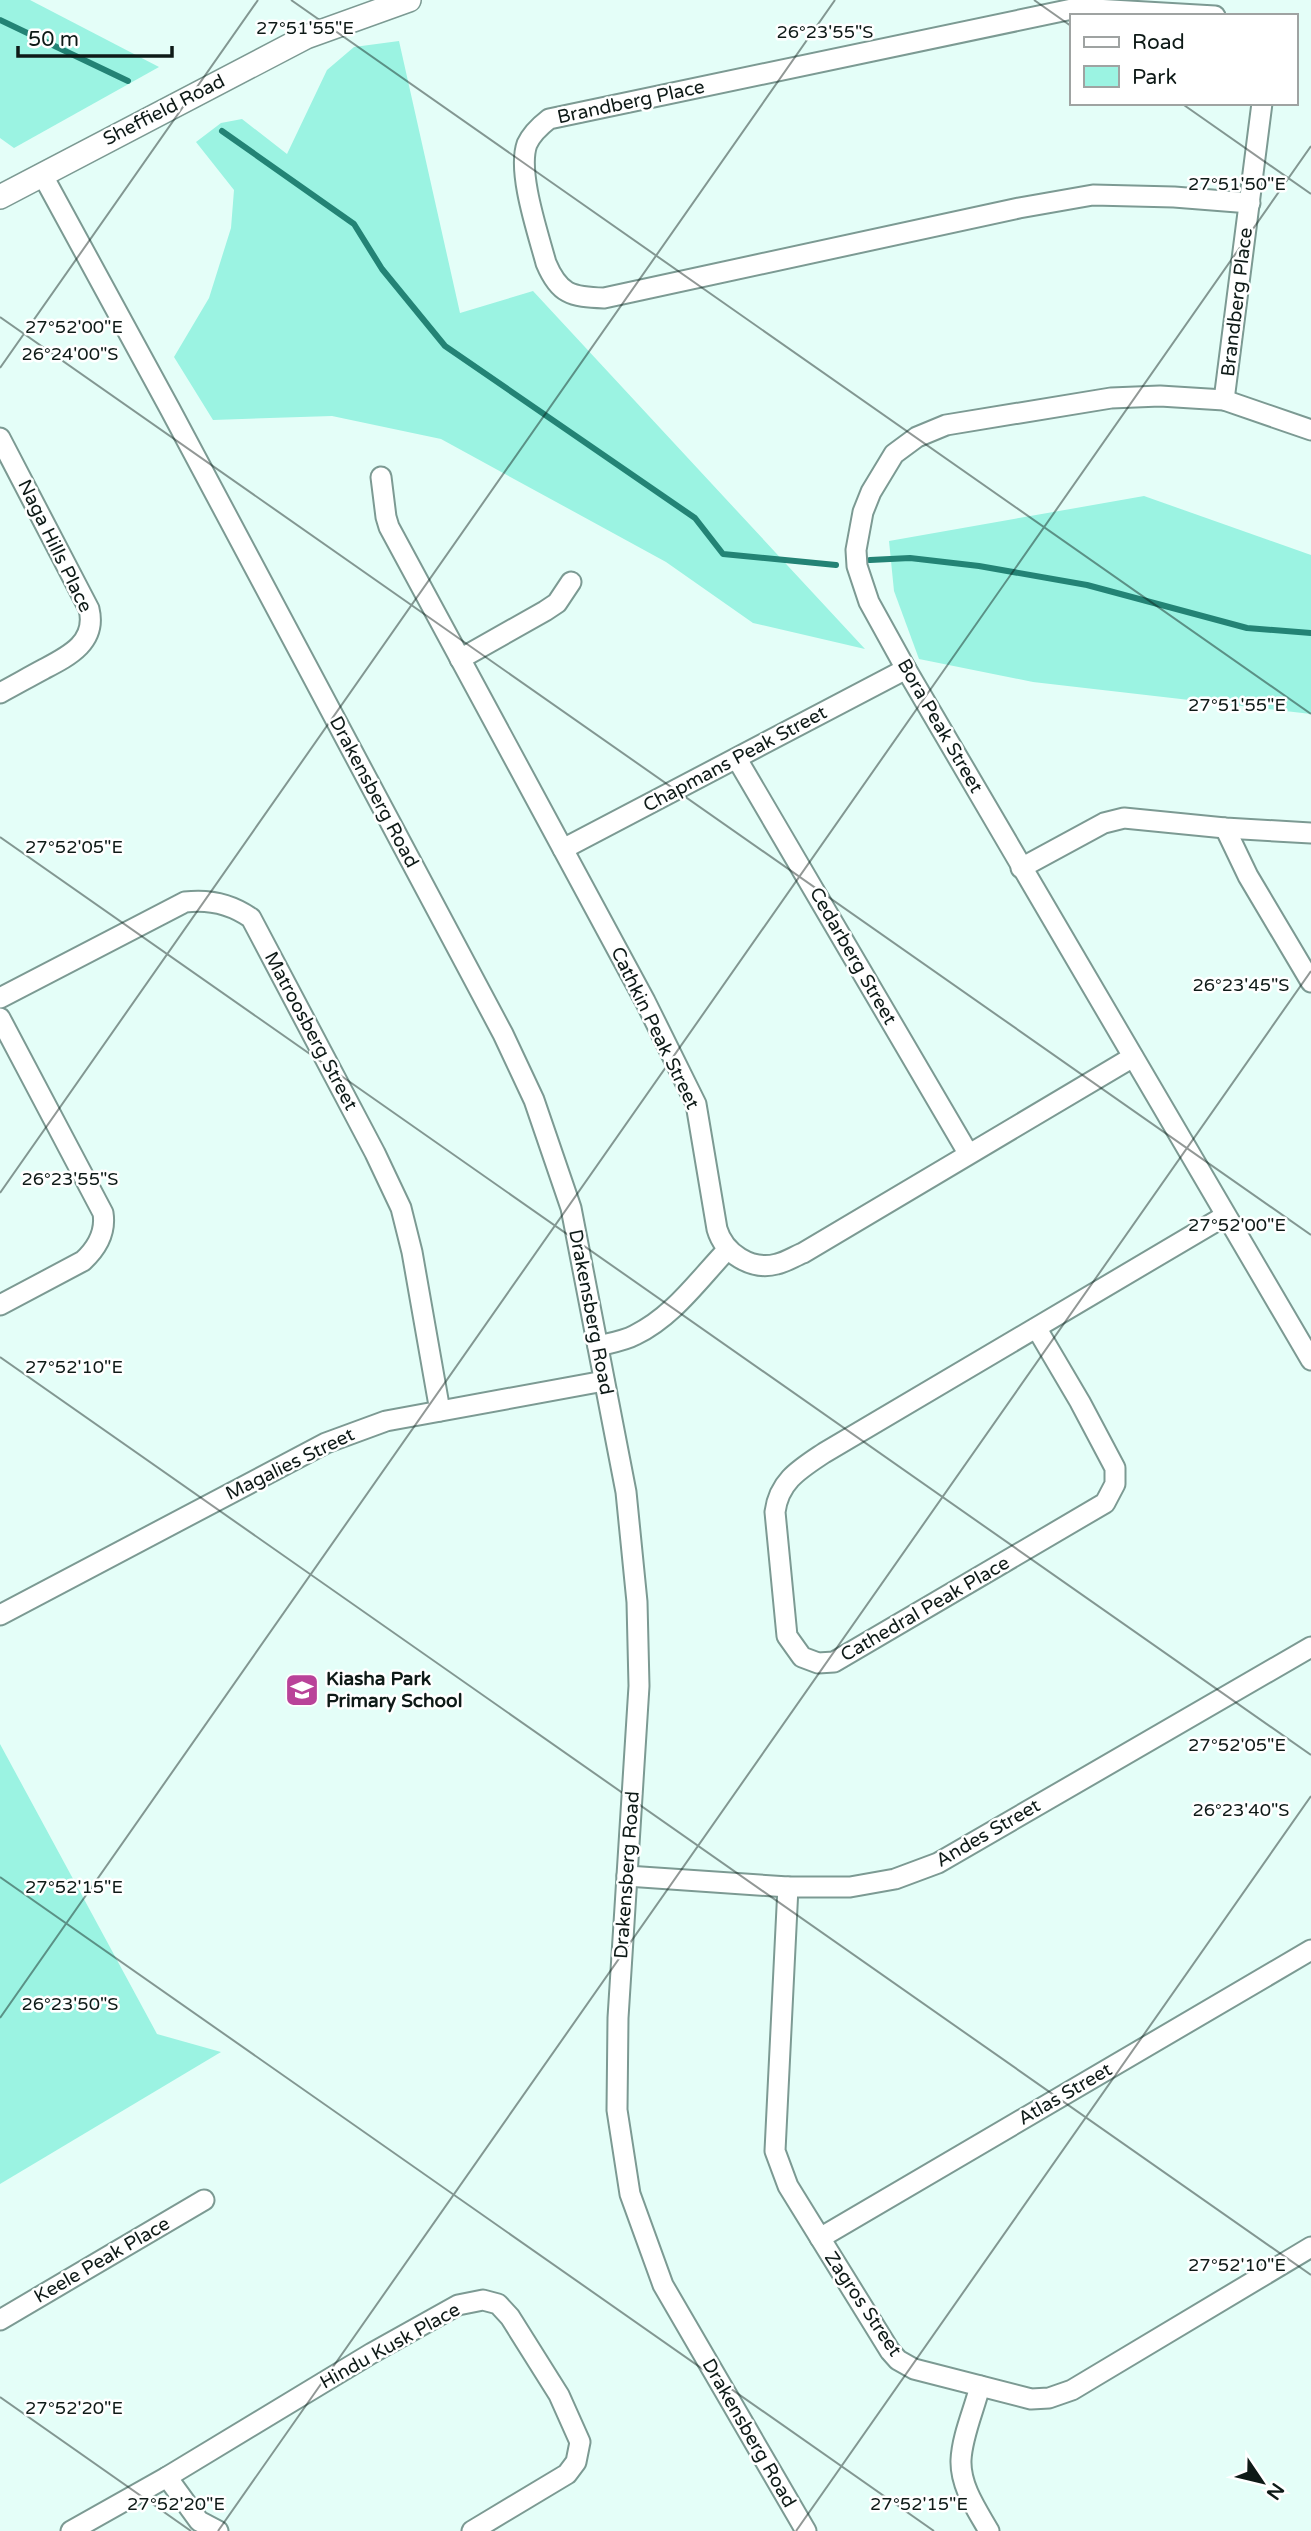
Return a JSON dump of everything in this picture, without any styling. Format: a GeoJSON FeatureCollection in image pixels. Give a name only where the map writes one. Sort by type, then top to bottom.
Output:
{"type":"FeatureCollection","features":[{"type":"Feature","properties":{"kind":"street","name":"Sheffield Road"},"geometry":{"type":"LineString","coordinates":[[0,197],[306,37],[409,0]]}},
{"type":"Feature","properties":{"kind":"street","name":"Brandberg Place"},"geometry":{"type":"LineString","coordinates":[[1180,14],[1077,8],[549,119],[528,141],[524,155],[524,174],[545,263],[557,285],[579,298],[604,298],[1006,211],[1093,195],[1250,203]]}},
{"type":"Feature","properties":{"kind":"street","name":"Brandberg Place"},"geometry":{"type":"LineString","coordinates":[[1224,400],[1262,105]]}},
{"type":"Feature","properties":{"kind":"street","name":"Drakensberg Road"},"geometry":{"type":"LineString","coordinates":[[42,174],[509,1045],[534,1100],[571,1208],[626,1492],[637,1602],[639,1686],[618,2018],[617,2110],[630,2194],[663,2285],[806,2531]]}},
{"type":"Feature","properties":{"kind":"street","name":"Bora Peak Street"},"geometry":{"type":"LineString","coordinates":[[1311,430],[1224,400],[1160,396],[1111,398],[946,425],[917,437],[894,454],[871,492],[863,512],[856,550],[857,566],[869,601],[906,669],[1311,1360]]}},
{"type":"Feature","properties":{"kind":"street","name":"Naga Hills Place"},"geometry":{"type":"LineString","coordinates":[[0,439],[89,609],[91,618],[88,634],[75,652],[0,693]]}},
{"type":"Feature","properties":{"kind":"street","name":"Cathkin Peak Street"},"geometry":{"type":"LineString","coordinates":[[381,477],[389,527],[645,1001],[696,1104],[717,1229],[721,1242],[728,1249]]}},
{"type":"Feature","properties":{"kind":"street"},"geometry":{"type":"LineString","coordinates":[[460,659],[545,611],[556,603],[571,582]]}},
{"type":"Feature","properties":{"kind":"street","name":"Chapmans Peak Street"},"geometry":{"type":"LineString","coordinates":[[563,849],[906,669]]}},
{"type":"Feature","properties":{"kind":"street","name":"Cedarberg Street"},"geometry":{"type":"LineString","coordinates":[[737,759],[968,1153]]}},
{"type":"Feature","properties":{"kind":"street"},"geometry":{"type":"LineString","coordinates":[[1021,868],[1104,823],[1124,818],[1311,833]]}},
{"type":"Feature","properties":{"kind":"street"},"geometry":{"type":"LineString","coordinates":[[1225,828],[1248,876],[1311,982]]}},
{"type":"Feature","properties":{"kind":"street","name":"Matroosberg Street"},"geometry":{"type":"LineString","coordinates":[[0,998],[185,902],[211,901],[251,918],[375,1153],[401,1208],[412,1252],[440,1411]]}},
{"type":"Feature","properties":{"kind":"street"},"geometry":{"type":"LineString","coordinates":[[0,1018],[103,1213],[104,1221],[93,1251],[83,1261],[0,1306]]}},
{"type":"Feature","properties":{"kind":"street"},"geometry":{"type":"LineString","coordinates":[[598,1346],[634,1336],[660,1319],[688,1294],[728,1249],[735,1256],[762,1265],[778,1264],[803,1253],[1133,1057]]}},
{"type":"Feature","properties":{"kind":"street","name":"Cathedral Peak Place"},"geometry":{"type":"LineString","coordinates":[[1037,1329],[1115,1468],[1115,1484],[1105,1503],[834,1661],[818,1664],[802,1657],[787,1636],[775,1512],[777,1498],[790,1477],[824,1453],[1225,1216]]}},
{"type":"Feature","properties":{"kind":"street","name":"Magalies Street"},"geometry":{"type":"LineString","coordinates":[[0,1615],[326,1443],[386,1421],[604,1381]]}},
{"type":"Feature","properties":{"kind":"street","name":"Andes Street"},"geometry":{"type":"LineString","coordinates":[[627,1877],[788,1887],[850,1887],[895,1879],[938,1863],[1311,1647]]}},
{"type":"Feature","properties":{"kind":"street","name":"Zagros Street"},"geometry":{"type":"LineString","coordinates":[[788,1887],[775,2151],[788,2186],[898,2360],[914,2369],[1031,2399],[1059,2395],[1311,2247]]}},
{"type":"Feature","properties":{"kind":"street","name":"Atlas Street"},"geometry":{"type":"LineString","coordinates":[[820,2238],[1311,1950]]}},
{"type":"Feature","properties":{"kind":"street","name":"Keele Peak Place"},"geometry":{"type":"LineString","coordinates":[[0,2320],[204,2200]]}},
{"type":"Feature","properties":{"kind":"street","name":"Hindu Kusk Place"},"geometry":{"type":"LineString","coordinates":[[71,2531],[167,2477],[372,2353],[458,2305],[483,2300],[498,2304],[510,2318],[559,2395],[580,2442],[576,2462],[568,2474],[472,2531]]}},
{"type":"Feature","properties":{"kind":"street"},"geometry":{"type":"LineString","coordinates":[[980,2386],[964,2445],[961,2470],[971,2501],[989,2531]]}},
{"type":"Feature","properties":{"kind":"street"},"geometry":{"type":"LineString","coordinates":[[167,2477],[190,2512],[199,2521],[218,2531]]}},
{"type":"Feature","properties":{"kind":"green space"},"geometry":{"type":"Polygon","coordinates":[[[0,0],[30,0],[159,67],[14,148],[0,138],[0,0]]]}},
{"type":"Feature","properties":{"kind":"green space"},"geometry":{"type":"Polygon","coordinates":[[[399,41],[460,313],[533,291],[865,649],[753,623],[666,562],[441,439],[332,416],[213,420],[174,357],[209,298],[231,228],[234,190],[196,142],[221,123],[242,119],[287,154],[327,70],[354,47],[399,41]]]}},
{"type":"Feature","properties":{"kind":"green space"},"geometry":{"type":"Polygon","coordinates":[[[1144,496],[1311,555],[1311,714],[1033,682],[919,659],[894,591],[889,541],[1144,496]]]}},
{"type":"Feature","properties":{"kind":"green space"},"geometry":{"type":"Polygon","coordinates":[[[0,1744],[157,2034],[221,2052],[0,2184],[0,1744]]]}},
{"type":"Feature","properties":{"kind":"waterway"},"geometry":{"type":"LineString","coordinates":[[0,20],[128,81]]}},
{"type":"Feature","properties":{"kind":"waterway"},"geometry":{"type":"LineString","coordinates":[[222,131],[354,224],[382,269],[445,346],[695,518],[723,554],[836,565]]}},
{"type":"Feature","properties":{"kind":"waterway"},"geometry":{"type":"LineString","coordinates":[[870,560],[910,558],[979,566],[1087,585],[1247,628],[1311,633]]}},
{"type":"Feature","properties":{"kind":"place","name":"Kiasha Park Primary School"},"geometry":{"type":"Point","coordinates":[302,1690]}}]}
